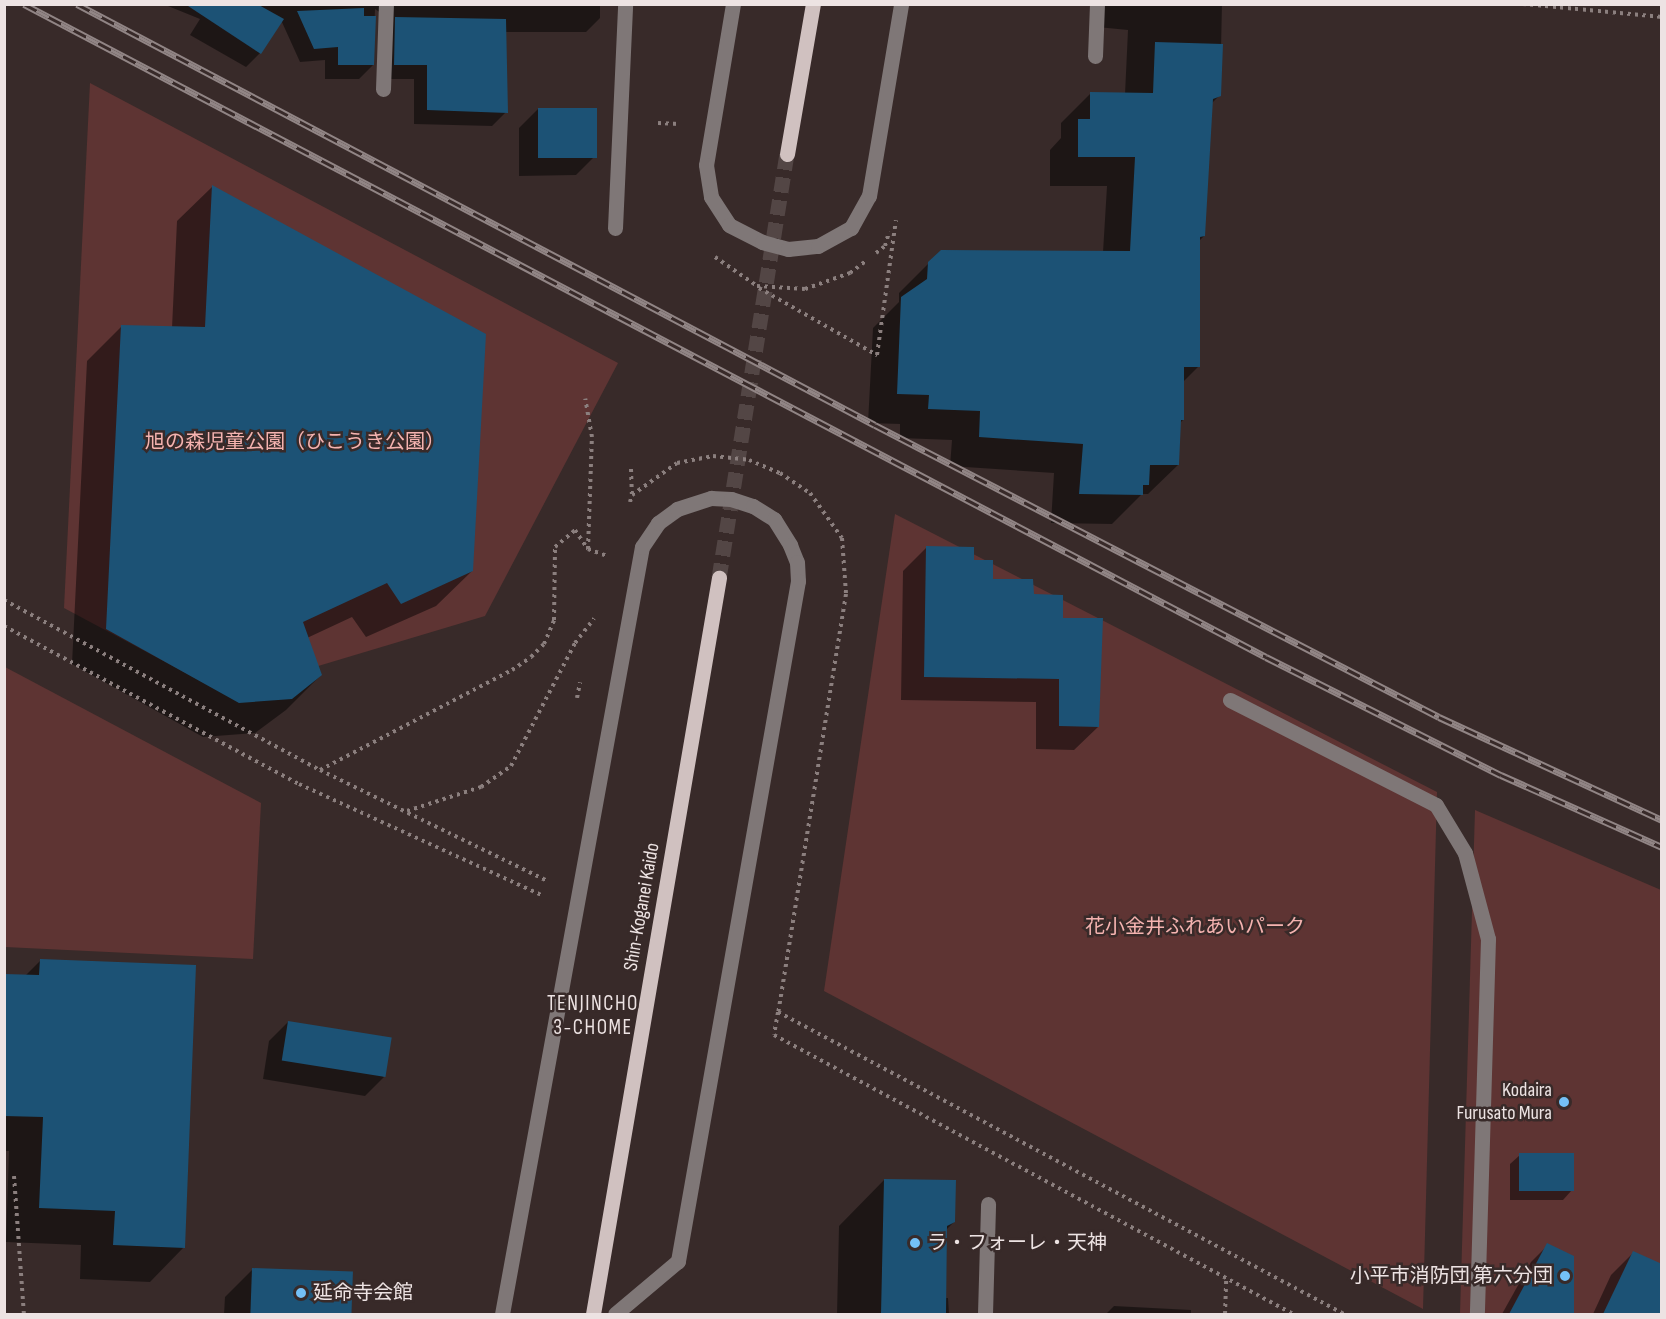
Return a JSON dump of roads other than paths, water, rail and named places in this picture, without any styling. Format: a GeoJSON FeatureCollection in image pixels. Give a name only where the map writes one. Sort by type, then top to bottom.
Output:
{"type":"FeatureCollection","features":[{"type":"Feature","properties":{"kind":"main road"},"geometry":{"type":"LineString","coordinates":[[788,154],[813,4]]}},
{"type":"Feature","properties":{"kind":"main road","name":"Shin-Koganei Kaido"},"geometry":{"type":"LineString","coordinates":[[593,1314],[719,578]]}},
{"type":"Feature","properties":{"kind":"street"},"geometry":{"type":"LineString","coordinates":[[383,89],[386,4]]}},
{"type":"Feature","properties":{"kind":"street"},"geometry":{"type":"LineString","coordinates":[[615,228],[625,4]]}},
{"type":"Feature","properties":{"kind":"street"},"geometry":{"type":"LineString","coordinates":[[733,4],[706,165],[711,197],[729,225],[762,242],[788,249],[818,246],[851,228],[869,196],[901,4]]}},
{"type":"Feature","properties":{"kind":"street"},"geometry":{"type":"LineString","coordinates":[[1095,56],[1097,4]]}},
{"type":"Feature","properties":{"kind":"street"},"geometry":{"type":"LineString","coordinates":[[502,1314],[642,547],[658,523],[677,509],[711,498],[731,499],[753,506],[774,519],[790,545],[797,562],[798,581],[678,1261],[615,1314]]}},
{"type":"Feature","properties":{"kind":"street"},"geometry":{"type":"LineString","coordinates":[[1230,700],[1436,805],[1466,854],[1488,939],[1477,1314]]}},
{"type":"Feature","properties":{"kind":"street"},"geometry":{"type":"LineString","coordinates":[[985,1314],[988,1204]]}},
{"type":"Feature","properties":{"kind":"tunnel"},"geometry":{"type":"LineString","coordinates":[[719,578],[787,154]]}},
{"type":"Feature","properties":{"kind":"railway"},"geometry":{"type":"LineString","coordinates":[[24,4],[1266,657],[1501,775],[1662,847]]}},
{"type":"Feature","properties":{"kind":"railway"},"geometry":{"type":"LineString","coordinates":[[77,4],[875,425],[1439,717],[1662,820]]}},
{"type":"Feature","properties":{"kind":"place","name":"Kodaira Furusato Mura"},"geometry":{"type":"Point","coordinates":[1564,1102]}},
{"type":"Feature","properties":{"kind":"place","name":"ラ・フォーレ・天神"},"geometry":{"type":"Point","coordinates":[915,1243]}},
{"type":"Feature","properties":{"kind":"place","name":"小平市消防団 第六分団"},"geometry":{"type":"Point","coordinates":[1565,1276]}},
{"type":"Feature","properties":{"kind":"place","name":"延命寺会館"},"geometry":{"type":"Point","coordinates":[301,1293]}},
{"type":"Feature","properties":{"kind":"district","name":"TENJINCHO 3-CHOME"},"geometry":{"type":"Point","coordinates":[593,1016]}},
{"type":"Feature","properties":{"kind":"park label","name":"旭の森児童公園（ひこうき公園）"},"geometry":{"type":"Point","coordinates":[295,442]}},
{"type":"Feature","properties":{"kind":"park label","name":"花小金井ふれあいパーク"},"geometry":{"type":"Point","coordinates":[1195,927]}}]}
